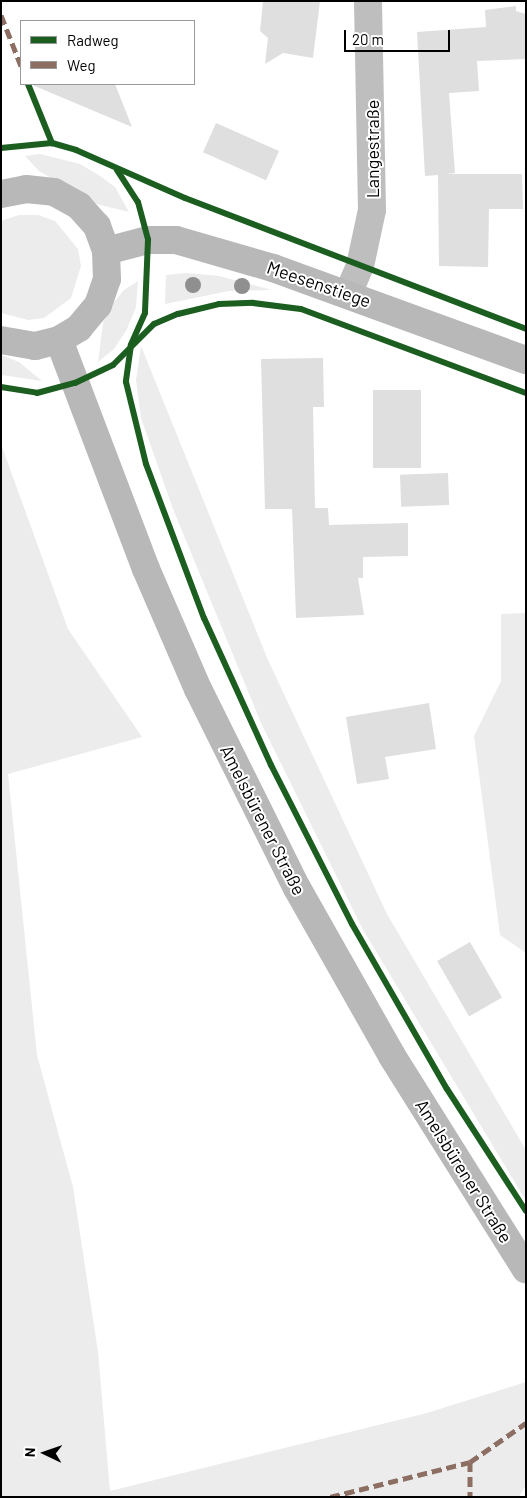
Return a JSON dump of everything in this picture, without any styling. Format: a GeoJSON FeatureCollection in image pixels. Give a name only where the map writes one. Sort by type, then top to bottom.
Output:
{"type":"FeatureCollection","features":[{"type":"Feature","properties":{"kind":"street","name":"Langestraße"},"geometry":{"type":"LineString","coordinates":[[348,294],[360,266],[372,210],[368,1]]}},
{"type":"Feature","properties":{"kind":"street"},"geometry":{"type":"LineString","coordinates":[[1,194],[26,189],[54,192],[79,206],[97,226],[106,251],[107,279],[98,305],[79,328],[59,340],[34,346],[1,340]]}},
{"type":"Feature","properties":{"kind":"street","name":"Meesenstiege"},"geometry":{"type":"LineString","coordinates":[[106,251],[148,240],[176,240],[348,294],[526,360]]}},
{"type":"Feature","properties":{"kind":"street","name":"Amelsbürener Straße"},"geometry":{"type":"LineString","coordinates":[[59,340],[146,568],[194,681],[297,888],[392,1056],[526,1270]]}},
{"type":"Feature","properties":{"kind":"shaded area"},"geometry":{"type":"Polygon","coordinates":[[[40,154],[80,164],[100,176],[115,187],[129,212],[96,204],[39,171],[25,156],[40,154]]]}},
{"type":"Feature","properties":{"kind":"shaded area"},"geometry":{"type":"Polygon","coordinates":[[[19,215],[38,215],[55,221],[78,249],[81,266],[71,298],[44,318],[28,320],[1,313],[1,221],[19,215]]]}},
{"type":"Feature","properties":{"kind":"shaded area"},"geometry":{"type":"Polygon","coordinates":[[[187,273],[219,276],[272,290],[229,291],[165,304],[166,275],[187,273]]]}},
{"type":"Feature","properties":{"kind":"shaded area"},"geometry":{"type":"Polygon","coordinates":[[[138,281],[136,307],[127,329],[114,349],[98,362],[103,323],[111,306],[124,290],[138,281]]]}},
{"type":"Feature","properties":{"kind":"shaded area"},"geometry":{"type":"Polygon","coordinates":[[[141,346],[268,660],[387,914],[526,1150],[526,1201],[362,928],[261,723],[173,509],[141,418],[136,380],[141,346]]]}},
{"type":"Feature","properties":{"kind":"shaded area"},"geometry":{"type":"Polygon","coordinates":[[[1,355],[19,362],[42,381],[1,375],[1,355]]]}},
{"type":"Feature","properties":{"kind":"shaded area"},"geometry":{"type":"Polygon","coordinates":[[[1,444],[68,629],[142,737],[8,774],[37,1055],[73,1187],[98,1352],[110,1491],[427,1413],[526,1382],[526,1485],[519,1497],[1,1497],[1,444]]]}},
{"type":"Feature","properties":{"kind":"shaded area"},"geometry":{"type":"Polygon","coordinates":[[[526,613],[526,953],[500,935],[474,736],[501,681],[501,614],[526,613]]]}},
{"type":"Feature","properties":{"kind":"building"},"geometry":{"type":"Polygon","coordinates":[[[263,1],[320,1],[313,58],[283,53],[265,64],[268,38],[260,31],[263,1]]]}},
{"type":"Feature","properties":{"kind":"building"},"geometry":{"type":"Polygon","coordinates":[[[516,6],[516,11],[526,14],[526,59],[477,61],[479,91],[449,93],[455,173],[447,174],[522,174],[523,209],[489,209],[488,267],[439,266],[438,175],[425,176],[417,32],[486,27],[485,10],[516,6]]]}},
{"type":"Feature","properties":{"kind":"building"},"geometry":{"type":"Polygon","coordinates":[[[32,85],[115,85],[132,127],[32,85]]]}},
{"type":"Feature","properties":{"kind":"building"},"geometry":{"type":"Polygon","coordinates":[[[216,123],[279,151],[266,180],[203,152],[216,123]]]}},
{"type":"Feature","properties":{"kind":"building"},"geometry":{"type":"Polygon","coordinates":[[[323,358],[324,407],[313,407],[315,508],[328,508],[329,525],[408,523],[408,556],[363,557],[363,578],[358,578],[364,615],[296,618],[292,509],[265,509],[261,359],[323,358]]]}},
{"type":"Feature","properties":{"kind":"building"},"geometry":{"type":"Polygon","coordinates":[[[373,390],[421,390],[421,468],[373,468],[373,390]]]}},
{"type":"Feature","properties":{"kind":"building"},"geometry":{"type":"Polygon","coordinates":[[[448,473],[449,505],[401,507],[400,475],[448,473]]]}},
{"type":"Feature","properties":{"kind":"building"},"geometry":{"type":"Polygon","coordinates":[[[429,703],[436,749],[385,757],[389,779],[357,784],[346,717],[429,703]]]}},
{"type":"Feature","properties":{"kind":"building"},"geometry":{"type":"Polygon","coordinates":[[[470,942],[502,997],[469,1016],[437,961],[470,942]]]}},
{"type":"Feature","properties":{"kind":"marked path"},"geometry":{"type":"LineString","coordinates":[[1,15],[20,63]]}},
{"type":"Feature","properties":{"kind":"marked path"},"geometry":{"type":"LineString","coordinates":[[330,1497],[470,1462],[526,1423]]}},
{"type":"Feature","properties":{"kind":"marked path"},"geometry":{"type":"LineString","coordinates":[[470,1462],[470,1497]]}},
{"type":"Feature","properties":{"kind":"cycle path"},"geometry":{"type":"LineString","coordinates":[[28,85],[52,143]]}},
{"type":"Feature","properties":{"kind":"cycle path"},"geometry":{"type":"LineString","coordinates":[[1,148],[52,143],[76,150],[185,198],[526,329]]}},
{"type":"Feature","properties":{"kind":"cycle path"},"geometry":{"type":"LineString","coordinates":[[117,170],[138,202],[148,240],[145,313],[131,345],[126,382],[146,464],[204,618],[271,765],[352,924],[447,1089],[526,1211]]}},
{"type":"Feature","properties":{"kind":"cycle path"},"geometry":{"type":"LineString","coordinates":[[1,387],[37,393],[75,383],[113,365],[154,324],[178,314],[219,304],[253,303],[301,309],[526,393]]}}]}
